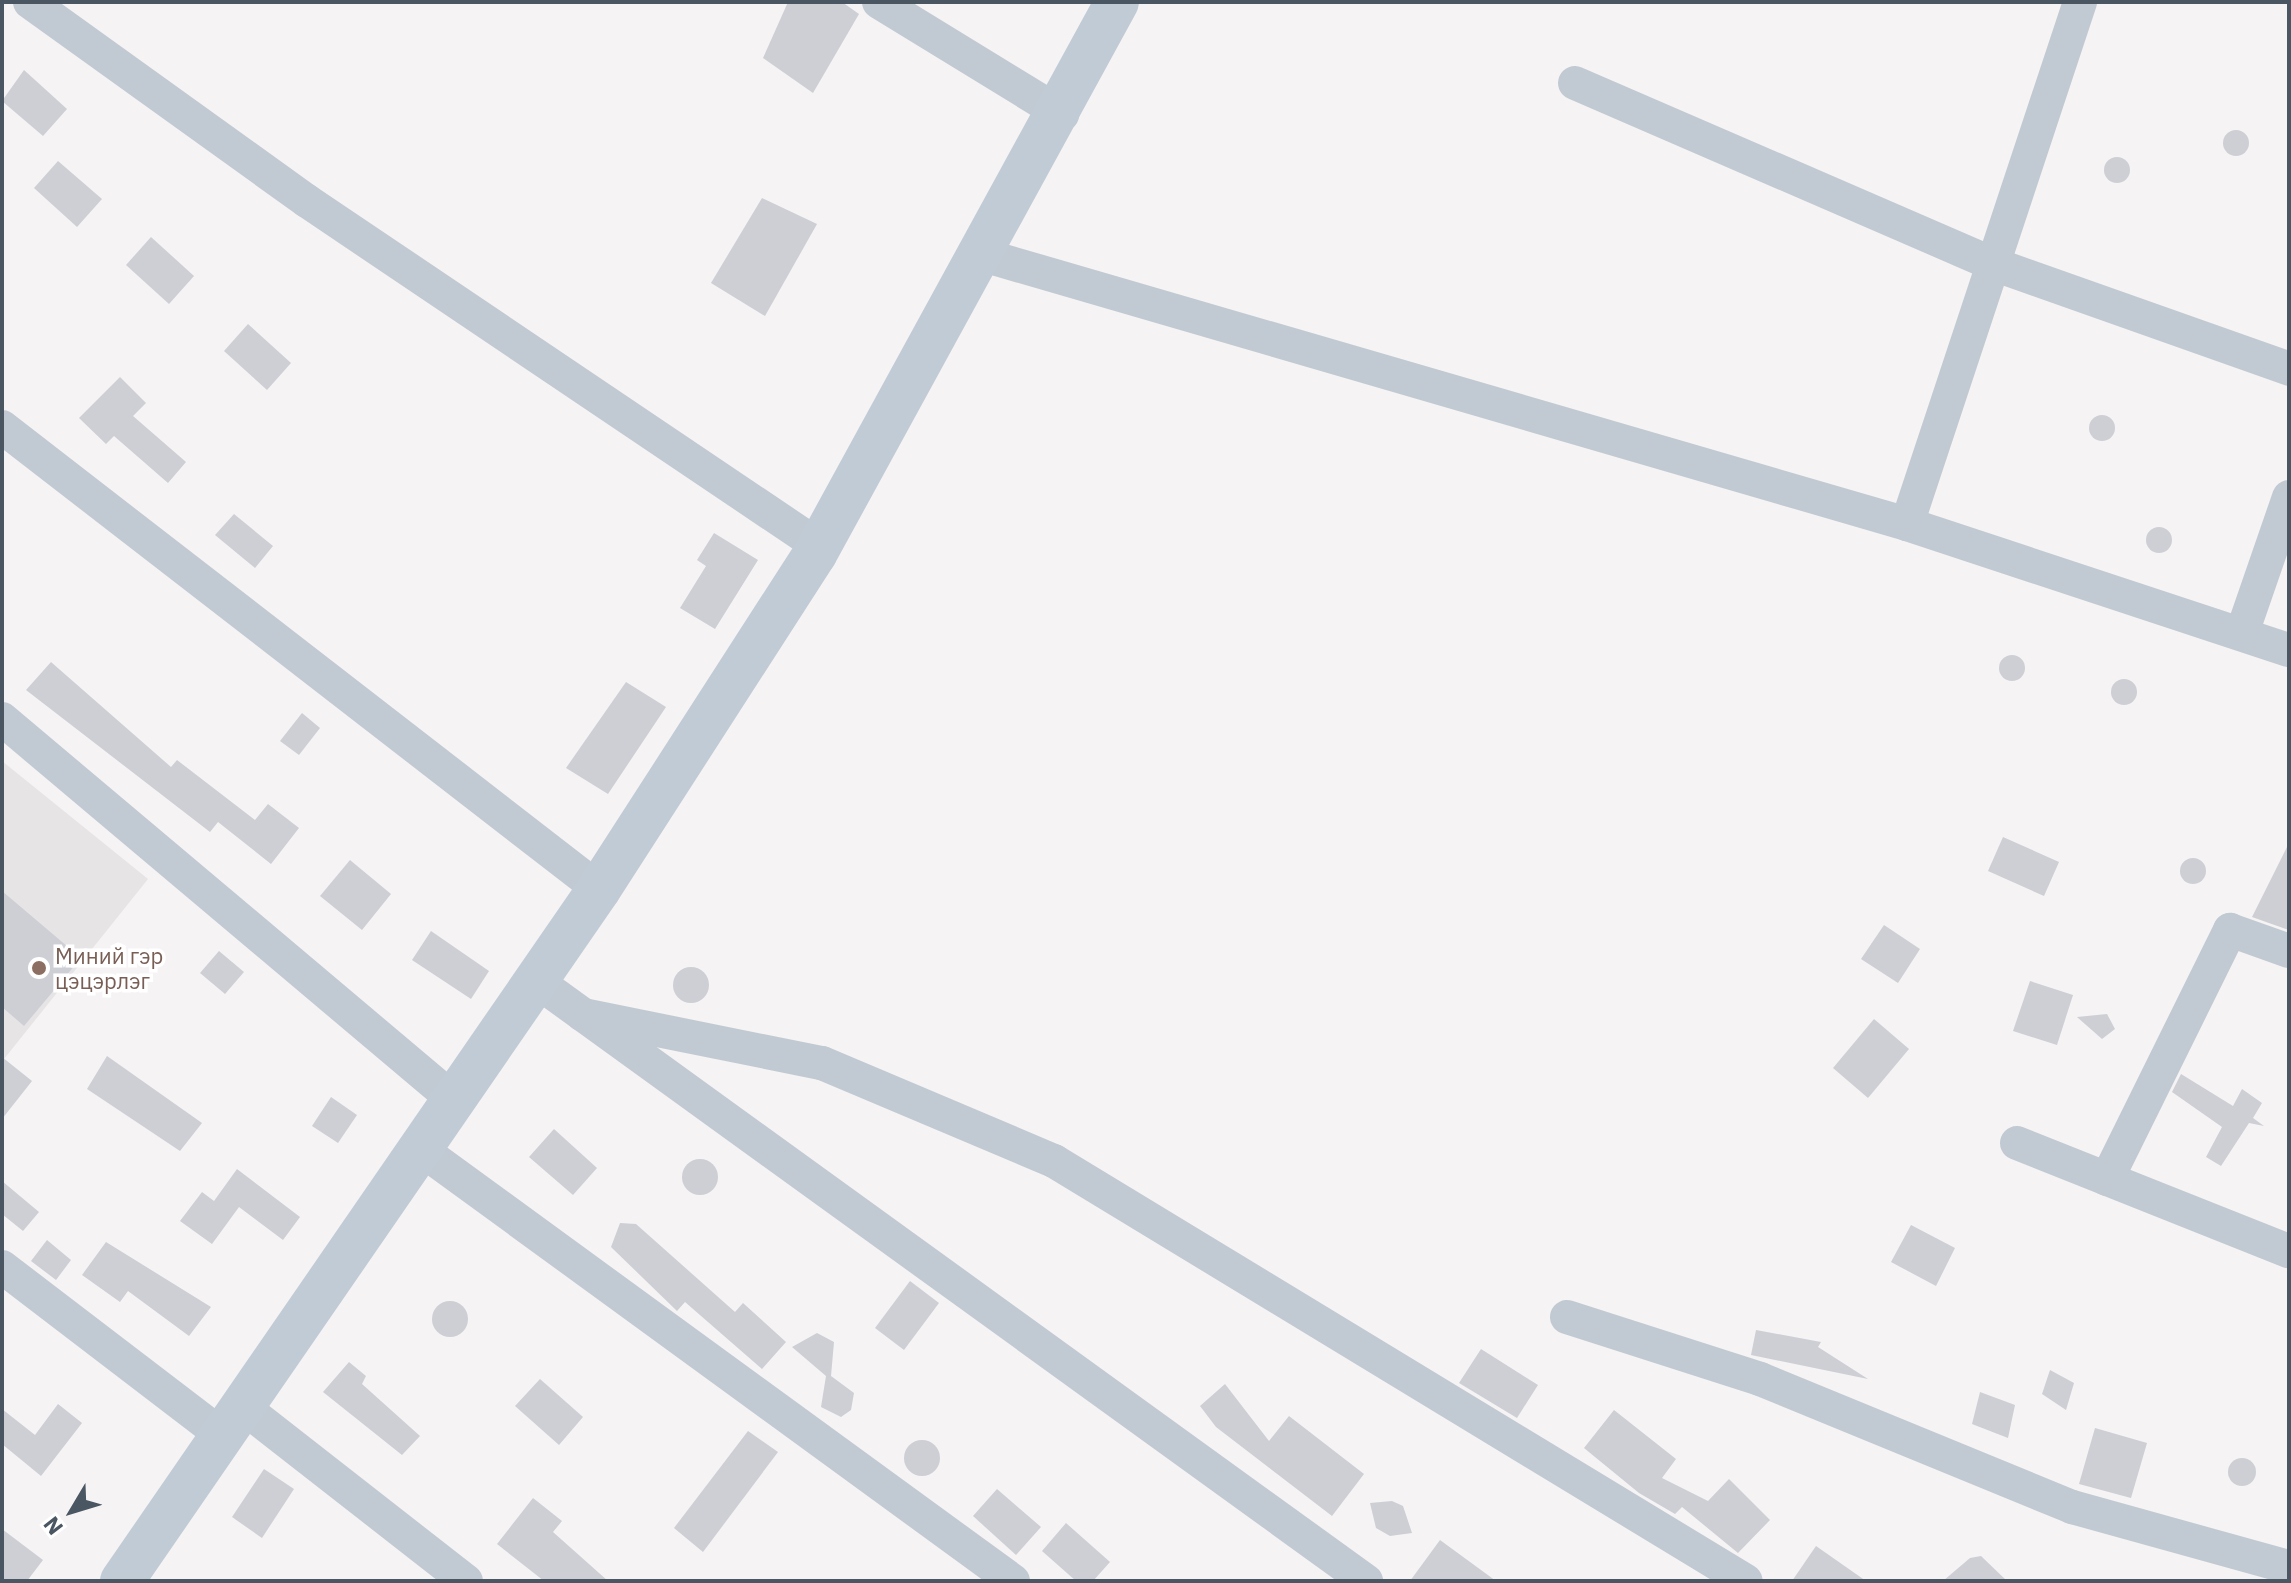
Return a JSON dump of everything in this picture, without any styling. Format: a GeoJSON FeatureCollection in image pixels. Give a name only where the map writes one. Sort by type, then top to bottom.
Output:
{"type":"FeatureCollection","features":[{"type":"Feature","properties":{"kind":"street"},"geometry":{"type":"LineString","coordinates":[[30,2],[307,201],[819,546]]}},
{"type":"Feature","properties":{"kind":"street"},"geometry":{"type":"LineString","coordinates":[[879,2],[1062,114]]}},
{"type":"Feature","properties":{"kind":"street"},"geometry":{"type":"LineString","coordinates":[[122,1581],[599,889],[819,546],[1062,114],[1117,2]]}},
{"type":"Feature","properties":{"kind":"street"},"geometry":{"type":"LineString","coordinates":[[1907,524],[1996,265],[2080,2]]}},
{"type":"Feature","properties":{"kind":"street"},"geometry":{"type":"LineString","coordinates":[[1575,83],[1996,265],[2289,369]]}},
{"type":"Feature","properties":{"kind":"street"},"geometry":{"type":"LineString","coordinates":[[983,255],[1907,524],[2289,650]]}},
{"type":"Feature","properties":{"kind":"street"},"geometry":{"type":"LineString","coordinates":[[2,427],[599,889]]}},
{"type":"Feature","properties":{"kind":"street"},"geometry":{"type":"LineString","coordinates":[[2242,633],[2289,497]]}},
{"type":"Feature","properties":{"kind":"street"},"geometry":{"type":"LineString","coordinates":[[2,719],[453,1099]]}},
{"type":"Feature","properties":{"kind":"street"},"geometry":{"type":"LineString","coordinates":[[2107,1179],[2230,930],[2289,951]]}},
{"type":"Feature","properties":{"kind":"street"},"geometry":{"type":"LineString","coordinates":[[535,980],[1366,1581]]}},
{"type":"Feature","properties":{"kind":"street"},"geometry":{"type":"LineString","coordinates":[[583,1015],[822,1063],[1054,1161],[1746,1581]]}},
{"type":"Feature","properties":{"kind":"street"},"geometry":{"type":"LineString","coordinates":[[2017,1143],[2289,1251]]}},
{"type":"Feature","properties":{"kind":"street"},"geometry":{"type":"LineString","coordinates":[[419,1148],[1013,1581]]}},
{"type":"Feature","properties":{"kind":"street"},"geometry":{"type":"LineString","coordinates":[[2,1267],[466,1581]]}},
{"type":"Feature","properties":{"kind":"street"},"geometry":{"type":"LineString","coordinates":[[1567,1317],[1733,1368],[2072,1507],[2289,1567]]}},
{"type":"Feature","properties":{"kind":"shaded area","name":"Миний гэр цэцэрлэг"},"geometry":{"type":"Polygon","coordinates":[[[2,761],[148,879],[4,1059],[2,1057],[2,761]]]}},
{"type":"Feature","properties":{"kind":"building"},"geometry":{"type":"Polygon","coordinates":[[[788,2],[842,2],[859,14],[813,93],[763,58],[788,2]]]}},
{"type":"Feature","properties":{"kind":"building"},"geometry":{"type":"Polygon","coordinates":[[[24,70],[67,109],[43,136],[2,101],[24,70]]]}},
{"type":"Feature","properties":{"kind":"building"},"geometry":{"type":"Polygon","coordinates":[[[2236,130],[2245,134],[2249,143],[2245,152],[2236,156],[2227,152],[2223,143],[2227,134],[2236,130]]]}},
{"type":"Feature","properties":{"kind":"building"},"geometry":{"type":"Polygon","coordinates":[[[2117,157],[2126,161],[2130,170],[2126,179],[2117,183],[2108,179],[2104,170],[2108,161],[2117,157]]]}},
{"type":"Feature","properties":{"kind":"building"},"geometry":{"type":"Polygon","coordinates":[[[58,161],[102,199],[77,227],[34,188],[58,161]]]}},
{"type":"Feature","properties":{"kind":"building"},"geometry":{"type":"Polygon","coordinates":[[[762,198],[817,224],[765,316],[711,283],[762,198]]]}},
{"type":"Feature","properties":{"kind":"building"},"geometry":{"type":"Polygon","coordinates":[[[151,237],[194,276],[169,304],[126,265],[151,237]]]}},
{"type":"Feature","properties":{"kind":"building"},"geometry":{"type":"Polygon","coordinates":[[[248,324],[291,363],[267,390],[224,351],[248,324]]]}},
{"type":"Feature","properties":{"kind":"building"},"geometry":{"type":"Polygon","coordinates":[[[120,377],[146,403],[133,416],[186,462],[168,483],[114,436],[106,444],[79,418],[120,377]]]}},
{"type":"Feature","properties":{"kind":"building"},"geometry":{"type":"Polygon","coordinates":[[[2102,415],[2111,419],[2115,428],[2111,437],[2102,441],[2093,437],[2089,428],[2093,419],[2102,415]]]}},
{"type":"Feature","properties":{"kind":"building"},"geometry":{"type":"Polygon","coordinates":[[[234,514],[273,546],[255,568],[215,535],[234,514]]]}},
{"type":"Feature","properties":{"kind":"building"},"geometry":{"type":"Polygon","coordinates":[[[2159,527],[2168,531],[2172,540],[2168,549],[2159,553],[2150,549],[2146,540],[2150,531],[2159,527]]]}},
{"type":"Feature","properties":{"kind":"building"},"geometry":{"type":"Polygon","coordinates":[[[714,533],[758,560],[715,629],[680,608],[706,566],[697,560],[714,533]]]}},
{"type":"Feature","properties":{"kind":"building"},"geometry":{"type":"Polygon","coordinates":[[[2012,655],[2021,659],[2025,668],[2021,677],[2012,681],[2003,677],[1999,668],[2003,659],[2012,655]]]}},
{"type":"Feature","properties":{"kind":"building"},"geometry":{"type":"Polygon","coordinates":[[[51,662],[171,767],[177,760],[255,820],[268,804],[299,828],[271,864],[218,822],[210,832],[26,690],[51,662]]]}},
{"type":"Feature","properties":{"kind":"building"},"geometry":{"type":"Polygon","coordinates":[[[2124,679],[2133,683],[2137,692],[2133,701],[2124,705],[2115,701],[2111,692],[2115,683],[2124,679]]]}},
{"type":"Feature","properties":{"kind":"building"},"geometry":{"type":"Polygon","coordinates":[[[626,682],[666,707],[608,794],[566,768],[626,682]]]}},
{"type":"Feature","properties":{"kind":"building"},"geometry":{"type":"Polygon","coordinates":[[[302,713],[320,728],[299,755],[280,741],[302,713]]]}},
{"type":"Feature","properties":{"kind":"building"},"geometry":{"type":"Polygon","coordinates":[[[2003,837],[2059,862],[2044,896],[1988,871],[2003,837]]]}},
{"type":"Feature","properties":{"kind":"building"},"geometry":{"type":"Polygon","coordinates":[[[2289,843],[2289,930],[2252,917],[2289,843]]]}},
{"type":"Feature","properties":{"kind":"building"},"geometry":{"type":"Polygon","coordinates":[[[2193,858],[2203,861],[2206,871],[2203,881],[2193,884],[2183,881],[2180,871],[2183,861],[2193,858]]]}},
{"type":"Feature","properties":{"kind":"building"},"geometry":{"type":"Polygon","coordinates":[[[350,860],[391,894],[362,930],[320,896],[350,860]]]}},
{"type":"Feature","properties":{"kind":"building"},"geometry":{"type":"Polygon","coordinates":[[[2,891],[81,958],[24,1026],[2,1007],[2,891]]]}},
{"type":"Feature","properties":{"kind":"building"},"geometry":{"type":"Polygon","coordinates":[[[1884,925],[1920,949],[1898,983],[1861,959],[1884,925]]]}},
{"type":"Feature","properties":{"kind":"building"},"geometry":{"type":"Polygon","coordinates":[[[431,931],[489,971],[471,999],[412,960],[431,931]]]}},
{"type":"Feature","properties":{"kind":"building"},"geometry":{"type":"Polygon","coordinates":[[[219,951],[244,972],[225,994],[200,973],[219,951]]]}},
{"type":"Feature","properties":{"kind":"building"},"geometry":{"type":"Polygon","coordinates":[[[691,967],[704,972],[709,985],[704,998],[691,1003],[678,998],[673,985],[678,972],[691,967]]]}},
{"type":"Feature","properties":{"kind":"building"},"geometry":{"type":"Polygon","coordinates":[[[2030,981],[2073,995],[2057,1045],[2013,1031],[2030,981]]]}},
{"type":"Feature","properties":{"kind":"building"},"geometry":{"type":"Polygon","coordinates":[[[2107,1014],[2115,1029],[2102,1039],[2077,1017],[2107,1014]]]}},
{"type":"Feature","properties":{"kind":"building"},"geometry":{"type":"Polygon","coordinates":[[[1874,1019],[1909,1049],[1868,1098],[1833,1068],[1874,1019]]]}},
{"type":"Feature","properties":{"kind":"building"},"geometry":{"type":"Polygon","coordinates":[[[107,1056],[202,1123],[180,1151],[87,1089],[107,1056]]]}},
{"type":"Feature","properties":{"kind":"building"},"geometry":{"type":"Polygon","coordinates":[[[2,1057],[32,1081],[2,1119],[2,1057]]]}},
{"type":"Feature","properties":{"kind":"building"},"geometry":{"type":"Polygon","coordinates":[[[2181,1074],[2233,1106],[2242,1089],[2262,1103],[2253,1118],[2264,1126],[2249,1123],[2221,1166],[2206,1157],[2222,1127],[2172,1092],[2181,1074]]]}},
{"type":"Feature","properties":{"kind":"building"},"geometry":{"type":"Polygon","coordinates":[[[331,1097],[357,1115],[338,1143],[312,1126],[331,1097]]]}},
{"type":"Feature","properties":{"kind":"building"},"geometry":{"type":"Polygon","coordinates":[[[554,1129],[597,1168],[573,1195],[529,1157],[554,1129]]]}},
{"type":"Feature","properties":{"kind":"building"},"geometry":{"type":"Polygon","coordinates":[[[700,1159],[713,1164],[718,1177],[713,1190],[700,1195],[687,1190],[682,1177],[687,1164],[700,1159]]]}},
{"type":"Feature","properties":{"kind":"building"},"geometry":{"type":"Polygon","coordinates":[[[237,1169],[300,1217],[283,1240],[239,1207],[212,1244],[180,1221],[202,1192],[214,1201],[237,1169]]]}},
{"type":"Feature","properties":{"kind":"building"},"geometry":{"type":"Polygon","coordinates":[[[2,1181],[39,1212],[23,1231],[2,1214],[2,1181]]]}},
{"type":"Feature","properties":{"kind":"building"},"geometry":{"type":"Polygon","coordinates":[[[620,1223],[636,1224],[735,1312],[743,1303],[786,1342],[762,1369],[685,1302],[677,1311],[611,1247],[620,1223]]]}},
{"type":"Feature","properties":{"kind":"building"},"geometry":{"type":"Polygon","coordinates":[[[1911,1225],[1955,1248],[1936,1286],[1891,1262],[1911,1225]]]}},
{"type":"Feature","properties":{"kind":"building"},"geometry":{"type":"Polygon","coordinates":[[[47,1240],[71,1260],[56,1280],[31,1261],[47,1240]]]}},
{"type":"Feature","properties":{"kind":"building"},"geometry":{"type":"Polygon","coordinates":[[[106,1242],[211,1307],[189,1336],[128,1291],[120,1302],[82,1275],[106,1242]]]}},
{"type":"Feature","properties":{"kind":"building"},"geometry":{"type":"Polygon","coordinates":[[[910,1281],[939,1303],[904,1350],[875,1328],[910,1281]]]}},
{"type":"Feature","properties":{"kind":"building"},"geometry":{"type":"Polygon","coordinates":[[[450,1301],[463,1306],[468,1319],[463,1332],[450,1337],[437,1332],[432,1319],[437,1306],[450,1301]]]}},
{"type":"Feature","properties":{"kind":"building"},"geometry":{"type":"Polygon","coordinates":[[[1756,1330],[1821,1342],[1818,1347],[1868,1379],[1751,1355],[1756,1330]]]}},
{"type":"Feature","properties":{"kind":"building"},"geometry":{"type":"Polygon","coordinates":[[[817,1333],[834,1342],[831,1376],[854,1393],[851,1410],[841,1417],[821,1407],[826,1376],[792,1347],[817,1333]]]}},
{"type":"Feature","properties":{"kind":"building"},"geometry":{"type":"Polygon","coordinates":[[[1481,1349],[1538,1385],[1517,1418],[1459,1383],[1481,1349]]]}},
{"type":"Feature","properties":{"kind":"building"},"geometry":{"type":"Polygon","coordinates":[[[349,1362],[366,1376],[362,1384],[420,1436],[402,1455],[323,1392],[349,1362]]]}},
{"type":"Feature","properties":{"kind":"building"},"geometry":{"type":"Polygon","coordinates":[[[2050,1370],[2074,1383],[2066,1410],[2042,1394],[2050,1370]]]}},
{"type":"Feature","properties":{"kind":"building"},"geometry":{"type":"Polygon","coordinates":[[[540,1379],[583,1417],[559,1445],[515,1406],[540,1379]]]}},
{"type":"Feature","properties":{"kind":"building"},"geometry":{"type":"Polygon","coordinates":[[[1225,1384],[1269,1441],[1289,1416],[1364,1474],[1332,1516],[1216,1427],[1200,1406],[1225,1384]]]}},
{"type":"Feature","properties":{"kind":"building"},"geometry":{"type":"Polygon","coordinates":[[[1980,1392],[2015,1405],[2008,1438],[1972,1424],[1980,1392]]]}},
{"type":"Feature","properties":{"kind":"building"},"geometry":{"type":"Polygon","coordinates":[[[58,1404],[82,1423],[41,1476],[2,1444],[2,1409],[35,1435],[58,1404]]]}},
{"type":"Feature","properties":{"kind":"building"},"geometry":{"type":"Polygon","coordinates":[[[1614,1410],[1676,1459],[1662,1478],[1708,1501],[1729,1479],[1770,1520],[1738,1553],[1682,1507],[1675,1514],[1639,1493],[1584,1448],[1614,1410]]]}},
{"type":"Feature","properties":{"kind":"building"},"geometry":{"type":"Polygon","coordinates":[[[2095,1428],[2147,1443],[2131,1498],[2079,1484],[2095,1428]]]}},
{"type":"Feature","properties":{"kind":"building"},"geometry":{"type":"Polygon","coordinates":[[[748,1431],[778,1452],[703,1552],[674,1528],[748,1431]]]}},
{"type":"Feature","properties":{"kind":"building"},"geometry":{"type":"Polygon","coordinates":[[[922,1440],[935,1445],[940,1458],[935,1471],[922,1476],[909,1471],[904,1458],[909,1445],[922,1440]]]}},
{"type":"Feature","properties":{"kind":"building"},"geometry":{"type":"Polygon","coordinates":[[[2242,1458],[2252,1462],[2256,1472],[2252,1482],[2242,1486],[2232,1482],[2228,1472],[2232,1462],[2242,1458]]]}},
{"type":"Feature","properties":{"kind":"building"},"geometry":{"type":"Polygon","coordinates":[[[264,1469],[294,1489],[262,1538],[232,1517],[264,1469]]]}},
{"type":"Feature","properties":{"kind":"building"},"geometry":{"type":"Polygon","coordinates":[[[997,1489],[1041,1527],[1016,1555],[973,1516],[997,1489]]]}},
{"type":"Feature","properties":{"kind":"building"},"geometry":{"type":"Polygon","coordinates":[[[533,1498],[562,1521],[553,1532],[608,1581],[544,1581],[497,1544],[533,1498]]]}},
{"type":"Feature","properties":{"kind":"building"},"geometry":{"type":"Polygon","coordinates":[[[1392,1501],[1403,1506],[1412,1533],[1390,1536],[1376,1528],[1370,1503],[1392,1501]]]}},
{"type":"Feature","properties":{"kind":"building"},"geometry":{"type":"Polygon","coordinates":[[[1066,1523],[1110,1562],[1093,1581],[1076,1581],[1042,1551],[1066,1523]]]}},
{"type":"Feature","properties":{"kind":"building"},"geometry":{"type":"Polygon","coordinates":[[[2,1529],[43,1560],[27,1581],[2,1581],[2,1529]]]}},
{"type":"Feature","properties":{"kind":"building"},"geometry":{"type":"Polygon","coordinates":[[[1440,1540],[1496,1581],[1410,1581],[1440,1540]]]}},
{"type":"Feature","properties":{"kind":"building"},"geometry":{"type":"Polygon","coordinates":[[[1816,1546],[1866,1581],[1792,1581],[1816,1546]]]}},
{"type":"Feature","properties":{"kind":"building"},"geometry":{"type":"Polygon","coordinates":[[[1981,1556],[2007,1581],[1943,1581],[1970,1558],[1981,1556]]]}},
{"type":"Feature","properties":{"kind":"place","name":"Миний гэр цэцэрлэг"},"geometry":{"type":"Point","coordinates":[39,968]}}]}
